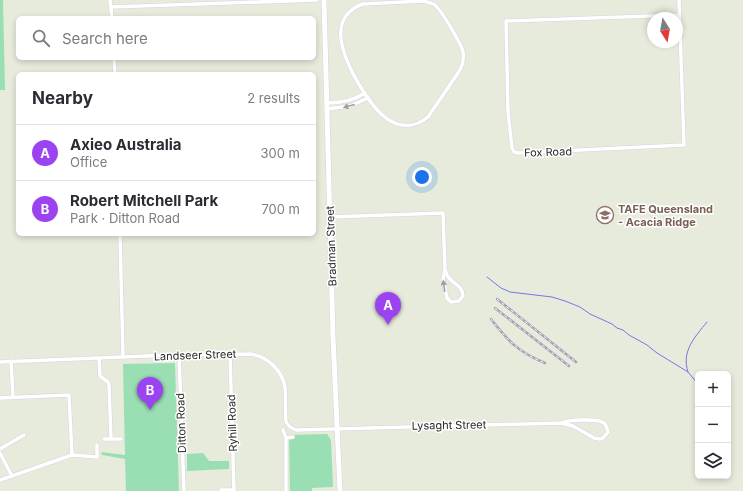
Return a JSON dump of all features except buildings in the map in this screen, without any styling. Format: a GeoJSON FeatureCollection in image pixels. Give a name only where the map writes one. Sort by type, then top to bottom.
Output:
{"type":"FeatureCollection","features":[{"type":"Feature","properties":{"kind":"main road","name":"Bradman Street"},"geometry":{"type":"LineString","coordinates":[[324,0],[333,337],[340,491]]}},
{"type":"Feature","properties":{"kind":"street"},"geometry":{"type":"LineString","coordinates":[[110,0],[112,16]]}},
{"type":"Feature","properties":{"kind":"street"},"geometry":{"type":"LineString","coordinates":[[111,6],[317,0]]}},
{"type":"Feature","properties":{"kind":"street","name":"Fox Road"},"geometry":{"type":"LineString","coordinates":[[679,0],[680,12]]}},
{"type":"Feature","properties":{"kind":"street"},"geometry":{"type":"LineString","coordinates":[[423,1],[434,5],[440,11],[462,47],[464,59],[460,70],[434,110],[428,118],[418,124],[399,124],[388,119],[368,98],[352,71],[341,42],[340,33],[342,25],[349,13],[358,6],[368,4],[423,1]]}},
{"type":"Feature","properties":{"kind":"street","name":"Fox Road"},"geometry":{"type":"LineString","coordinates":[[680,15],[684,146],[514,152],[512,148],[508,112],[506,21],[680,15]]}},
{"type":"Feature","properties":{"kind":"street"},"geometry":{"type":"LineString","coordinates":[[114,60],[115,72]]}},
{"type":"Feature","properties":{"kind":"street"},"geometry":{"type":"LineString","coordinates":[[327,103],[340,103],[351,100],[364,93]]}},
{"type":"Feature","properties":{"kind":"street"},"geometry":{"type":"LineString","coordinates":[[327,109],[350,106],[368,98]]}},
{"type":"Feature","properties":{"kind":"street"},"geometry":{"type":"LineString","coordinates":[[330,217],[443,213],[445,269],[443,279],[446,298],[451,302],[458,301],[462,298],[463,291],[449,278],[445,269]]}},
{"type":"Feature","properties":{"kind":"street"},"geometry":{"type":"LineString","coordinates":[[120,236],[123,357]]}},
{"type":"Feature","properties":{"kind":"street","name":"Ryhill Road"},"geometry":{"type":"LineString","coordinates":[[230,354],[234,490]]}},
{"type":"Feature","properties":{"kind":"street","name":"Landseer Street"},"geometry":{"type":"LineString","coordinates":[[0,362],[179,355],[257,355],[267,360],[277,369],[284,384],[286,421],[291,428],[297,430],[338,429]]}},
{"type":"Feature","properties":{"kind":"street","name":"Ditton Road"},"geometry":{"type":"LineString","coordinates":[[179,355],[184,491]]}},
{"type":"Feature","properties":{"kind":"street"},"geometry":{"type":"LineString","coordinates":[[99,359],[100,376],[108,382],[109,385],[111,439]]}},
{"type":"Feature","properties":{"kind":"street"},"geometry":{"type":"LineString","coordinates":[[11,361],[13,397]]}},
{"type":"Feature","properties":{"kind":"street"},"geometry":{"type":"LineString","coordinates":[[0,398],[69,396],[72,455]]}},
{"type":"Feature","properties":{"kind":"street","name":"Lysaght Street"},"geometry":{"type":"LineString","coordinates":[[338,429],[561,422],[571,420],[600,421],[605,424],[608,432],[604,438],[596,439],[573,426],[561,422]]}},
{"type":"Feature","properties":{"kind":"street"},"geometry":{"type":"LineString","coordinates":[[283,430],[286,438],[286,491]]}},
{"type":"Feature","properties":{"kind":"street"},"geometry":{"type":"LineString","coordinates":[[0,449],[24,436]]}},
{"type":"Feature","properties":{"kind":"street"},"geometry":{"type":"LineString","coordinates":[[286,438],[293,437]]}},
{"type":"Feature","properties":{"kind":"street"},"geometry":{"type":"LineString","coordinates":[[104,439],[121,439]]}},
{"type":"Feature","properties":{"kind":"street"},"geometry":{"type":"LineString","coordinates":[[0,480],[72,455],[97,457],[97,445]]}},
{"type":"Feature","properties":{"kind":"street"},"geometry":{"type":"LineString","coordinates":[[0,453],[12,476]]}},
{"type":"Feature","properties":{"kind":"street"},"geometry":{"type":"LineString","coordinates":[[221,490],[234,490]]}},
{"type":"Feature","properties":{"kind":"green space"},"geometry":{"type":"Polygon","coordinates":[[[0,0],[3,0],[5,90],[0,90],[0,0]]]}},
{"type":"Feature","properties":{"kind":"green space"},"geometry":{"type":"Polygon","coordinates":[[[175,363],[179,491],[126,491],[125,459],[102,455],[101,452],[125,455],[123,364],[175,363]]]}},
{"type":"Feature","properties":{"kind":"green space"},"geometry":{"type":"Polygon","coordinates":[[[327,434],[331,440],[333,487],[312,488],[312,491],[290,491],[289,435],[327,434]]]}},
{"type":"Feature","properties":{"kind":"green space"},"geometry":{"type":"Polygon","coordinates":[[[203,453],[209,461],[229,461],[229,469],[187,471],[187,454],[203,453]]]}},
{"type":"Feature","properties":{"kind":"waterway"},"geometry":{"type":"LineString","coordinates":[[487,277],[501,288],[510,292],[552,297],[580,307],[590,314],[623,330],[647,345],[688,372],[695,380]]}},
{"type":"Feature","properties":{"kind":"waterway"},"geometry":{"type":"LineString","coordinates":[[688,372],[686,357],[690,345],[707,322]]}},
{"type":"Feature","properties":{"kind":"railway"},"geometry":{"type":"LineString","coordinates":[[497,299],[576,362]]}},
{"type":"Feature","properties":{"kind":"railway"},"geometry":{"type":"LineString","coordinates":[[495,308],[569,366]]}},
{"type":"Feature","properties":{"kind":"railway"},"geometry":{"type":"LineString","coordinates":[[491,319],[514,345],[528,355],[545,363]]}},
{"type":"Feature","properties":{"kind":"place","name":"TAFE Queensland - Acacia Ridge"},"geometry":{"type":"Point","coordinates":[605,215]}},
{"type":"Feature","properties":{"kind":"place","name":"Axieo Australia"},"geometry":{"type":"Point","coordinates":[388,325]}},
{"type":"Feature","properties":{"kind":"place","name":"Robert Mitchell Park"},"geometry":{"type":"Point","coordinates":[150,410]}}]}
